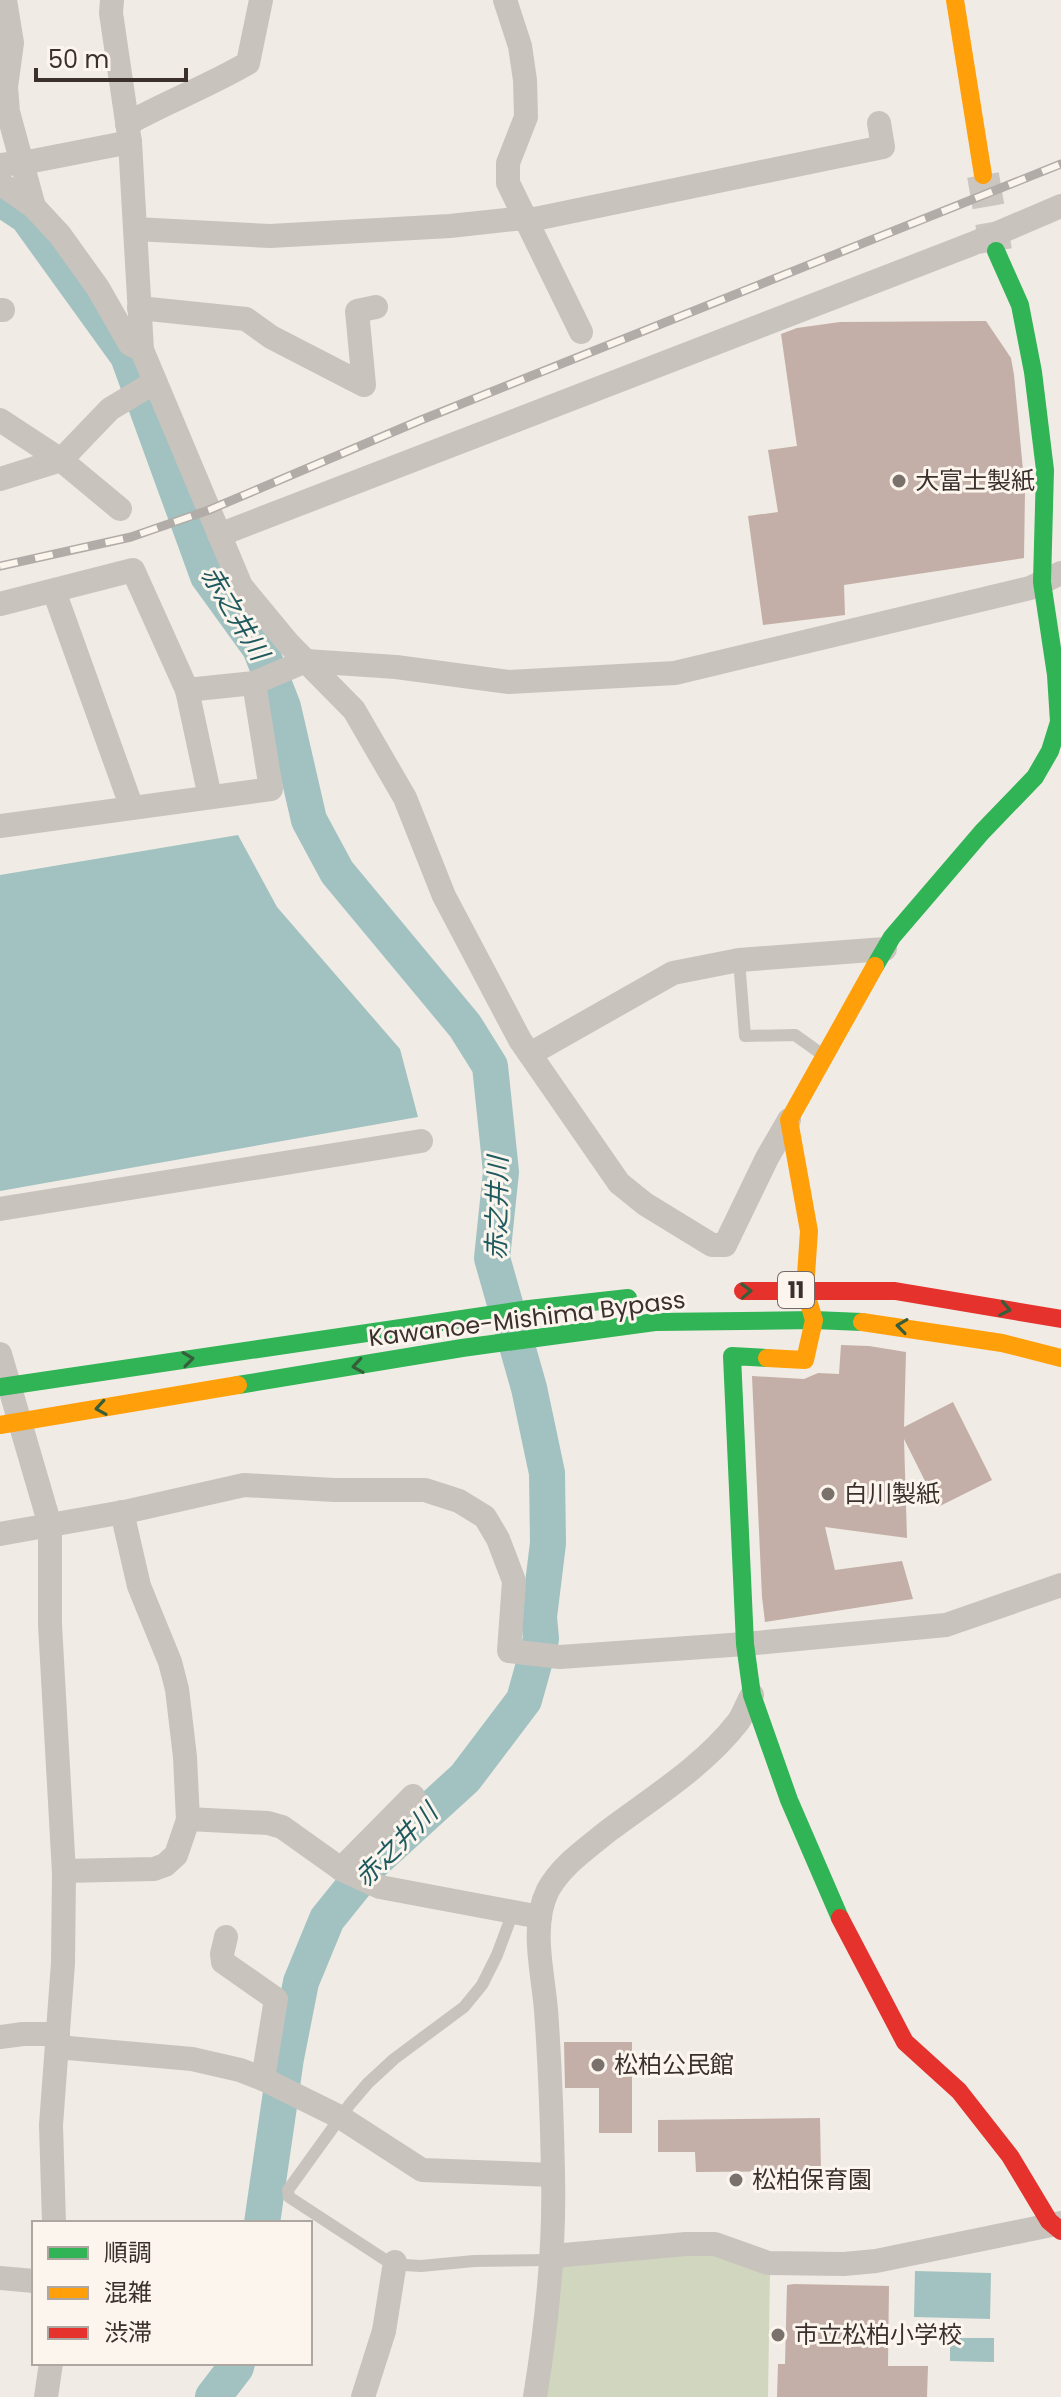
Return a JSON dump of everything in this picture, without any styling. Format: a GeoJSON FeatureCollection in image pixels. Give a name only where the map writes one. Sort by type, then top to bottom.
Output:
{"type":"FeatureCollection","features":[{"type":"Feature","properties":{"kind":"main road"},"geometry":{"type":"LineString","coordinates":[[955,0],[983,175]]}},
{"type":"Feature","properties":{"kind":"main road"},"geometry":{"type":"LineString","coordinates":[[996,251],[1020,305],[1033,372],[1045,470],[1059,722],[1050,751],[1035,777],[982,832],[892,937],[789,1120],[809,1231],[805,1290],[814,1320],[805,1360],[732,1356],[745,1644],[752,1695],[789,1800],[838,1913],[905,2042],[959,2091],[1010,2156],[1058,2226]]}},
{"type":"Feature","properties":{"kind":"main road","name":"11"},"geometry":{"type":"LineString","coordinates":[[723,1292],[895,1291],[1061,1319]]}},
{"type":"Feature","properties":{"kind":"main road","name":"Kawanoe-Mishima Bypass"},"geometry":{"type":"LineString","coordinates":[[5,1386],[529,1309],[648,1296]]}},
{"type":"Feature","properties":{"kind":"main road","name":"Kawanoe-Mishima Bypass"},"geometry":{"type":"LineString","coordinates":[[11,1423],[462,1348],[655,1322],[871,1322],[1002,1343],[1061,1358]]}},
{"type":"Feature","properties":{"kind":"street"},"geometry":{"type":"LineString","coordinates":[[5,0],[12,43],[6,87],[11,164],[34,207]]}},
{"type":"Feature","properties":{"kind":"street"},"geometry":{"type":"LineString","coordinates":[[112,0],[111,13],[128,133],[143,390],[219,535],[241,586],[288,643],[298,665],[354,710],[405,798],[444,896],[520,1040],[619,1183],[645,1204],[712,1245],[725,1245],[789,1120]]}},
{"type":"Feature","properties":{"kind":"street"},"geometry":{"type":"LineString","coordinates":[[11,164],[128,133],[161,104],[248,63],[261,0]]}},
{"type":"Feature","properties":{"kind":"street"},"geometry":{"type":"LineString","coordinates":[[505,0],[520,46],[526,117],[508,163],[508,183],[581,332]]}},
{"type":"Feature","properties":{"kind":"street"},"geometry":{"type":"LineString","coordinates":[[135,229],[270,236],[535,219],[883,147],[879,123]]}},
{"type":"Feature","properties":{"kind":"street"},"geometry":{"type":"LineString","coordinates":[[0,183],[34,207],[60,235],[98,288],[130,344],[142,350]]}},
{"type":"Feature","properties":{"kind":"street"},"geometry":{"type":"LineString","coordinates":[[219,535],[972,244],[1061,206]]}},
{"type":"Feature","properties":{"kind":"street"},"geometry":{"type":"LineString","coordinates":[[139,308],[246,319],[271,337],[364,385],[357,311],[376,307]]}},
{"type":"Feature","properties":{"kind":"street"},"geometry":{"type":"LineString","coordinates":[[0,479],[61,460],[110,409],[143,390]]}},
{"type":"Feature","properties":{"kind":"street"},"geometry":{"type":"LineString","coordinates":[[0,420],[61,460],[120,509]]}},
{"type":"Feature","properties":{"kind":"street"},"geometry":{"type":"LineString","coordinates":[[0,604],[133,570],[187,690],[210,797]]}},
{"type":"Feature","properties":{"kind":"street"},"geometry":{"type":"LineString","coordinates":[[187,690],[259,682],[298,665],[396,667],[509,682],[675,673],[1030,588],[1051,578]]}},
{"type":"Feature","properties":{"kind":"street"},"geometry":{"type":"LineString","coordinates":[[54,591],[132,808]]}},
{"type":"Feature","properties":{"kind":"street"},"geometry":{"type":"LineString","coordinates":[[0,826],[271,789],[259,682]]}},
{"type":"Feature","properties":{"kind":"street"},"geometry":{"type":"LineString","coordinates":[[1035,777],[1061,768]]}},
{"type":"Feature","properties":{"kind":"street"},"geometry":{"type":"LineString","coordinates":[[530,1054],[673,973],[739,960],[885,949]]}},
{"type":"Feature","properties":{"kind":"street"},"geometry":{"type":"LineString","coordinates":[[0,1209],[421,1141]]}},
{"type":"Feature","properties":{"kind":"street"},"geometry":{"type":"LineString","coordinates":[[0,1354],[11,1423],[50,1525],[50,1625],[64,1871],[63,1963],[51,2125],[54,2221]]}},
{"type":"Feature","properties":{"kind":"street"},"geometry":{"type":"LineString","coordinates":[[0,1534],[122,1512],[244,1485],[334,1490],[425,1490],[459,1501],[485,1517],[498,1539],[514,1581],[509,1651],[560,1657],[946,1625],[1061,1585]]}},
{"type":"Feature","properties":{"kind":"street"},"geometry":{"type":"LineString","coordinates":[[64,1871],[154,1869],[165,1865],[176,1855],[188,1819],[177,1689],[170,1662],[139,1586],[122,1512]]}},
{"type":"Feature","properties":{"kind":"street"},"geometry":{"type":"LineString","coordinates":[[535,2397],[552,2258],[553,2175],[546,2009],[539,1939],[540,1917],[548,1891],[562,1870],[580,1853],[688,1771],[739,1720],[752,1695]]}},
{"type":"Feature","properties":{"kind":"street"},"geometry":{"type":"LineString","coordinates":[[341,1869],[413,1796]]}},
{"type":"Feature","properties":{"kind":"street"},"geometry":{"type":"LineString","coordinates":[[188,1819],[268,1823],[282,1827],[341,1869],[380,1887],[540,1917]]}},
{"type":"Feature","properties":{"kind":"street"},"geometry":{"type":"LineString","coordinates":[[226,1937],[223,1962],[276,1999],[263,2079]]}},
{"type":"Feature","properties":{"kind":"street"},"geometry":{"type":"LineString","coordinates":[[0,2037],[23,2034],[231,2067],[263,2079],[340,2117],[422,2170],[553,2175]]}},
{"type":"Feature","properties":{"kind":"street"},"geometry":{"type":"LineString","coordinates":[[552,2258],[686,2244],[715,2244],[768,2263],[844,2264],[876,2261],[1058,2226]]}},
{"type":"Feature","properties":{"kind":"street"},"geometry":{"type":"LineString","coordinates":[[363,2397],[384,2331],[395,2262]]}},
{"type":"Feature","properties":{"kind":"street"},"geometry":{"type":"LineString","coordinates":[[0,2278],[32,2281]]}},
{"type":"Feature","properties":{"kind":"street"},"geometry":{"type":"LineString","coordinates":[[46,2397],[51,2365]]}},
{"type":"Feature","properties":{"kind":"lane"},"geometry":{"type":"LineString","coordinates":[[739,960],[745,1036],[795,1035],[824,1056]]}},
{"type":"Feature","properties":{"kind":"lane"},"geometry":{"type":"LineString","coordinates":[[513,1912],[482,1985],[464,2007],[394,2059],[368,2083],[288,2190],[289,2197],[387,2261],[421,2266],[552,2258]]}},
{"type":"Feature","properties":{"kind":"green space"},"geometry":{"type":"Polygon","coordinates":[[[709,2251],[770,2269],[768,2397],[543,2397],[560,2265],[709,2251]]]}},
{"type":"Feature","properties":{"kind":"water"},"geometry":{"type":"Polygon","coordinates":[[[238,835],[277,907],[400,1049],[418,1117],[0,1191],[0,875],[238,835]]]}},
{"type":"Feature","properties":{"kind":"water"},"geometry":{"type":"Polygon","coordinates":[[[915,2271],[991,2273],[990,2319],[914,2317],[915,2271]]]}},
{"type":"Feature","properties":{"kind":"water"},"geometry":{"type":"Polygon","coordinates":[[[950,2338],[994,2338],[994,2362],[950,2361],[950,2338]]]}},
{"type":"Feature","properties":{"kind":"building","name":"大富士製紙"},"geometry":{"type":"Polygon","coordinates":[[[986,321],[1011,358],[1014,375],[1025,491],[1024,558],[844,585],[845,615],[763,625],[748,516],[778,512],[768,450],[797,446],[781,334],[797,328],[840,322],[986,321]]]}},
{"type":"Feature","properties":{"kind":"building","name":"白川製紙"},"geometry":{"type":"Polygon","coordinates":[[[841,1345],[906,1352],[904,1427],[953,1402],[992,1480],[938,1507],[904,1439],[907,1538],[825,1527],[835,1570],[902,1561],[913,1599],[765,1622],[752,1376],[804,1379],[818,1373],[839,1374],[841,1345]]]}},
{"type":"Feature","properties":{"kind":"building","name":"松柏公民館"},"geometry":{"type":"Polygon","coordinates":[[[564,2042],[632,2042],[632,2133],[599,2133],[599,2088],[565,2088],[564,2042]]]}},
{"type":"Feature","properties":{"kind":"building"},"geometry":{"type":"Polygon","coordinates":[[[820,2118],[821,2171],[696,2172],[695,2152],[658,2152],[658,2120],[820,2118]]]}},
{"type":"Feature","properties":{"kind":"building"},"geometry":{"type":"Polygon","coordinates":[[[787,2285],[889,2286],[888,2366],[928,2366],[927,2397],[777,2397],[778,2364],[785,2364],[787,2285]]]}},
{"type":"Feature","properties":{"kind":"waterway","name":"赤之井川"},"geometry":{"type":"LineString","coordinates":[[0,198],[27,216],[128,356],[208,576],[260,648],[283,707],[309,820],[337,872],[465,1026],[490,1066],[501,1172],[492,1258],[529,1388],[547,1473],[548,1543],[539,1617],[541,1639],[524,1700],[465,1778],[373,1862],[327,1919],[301,1982],[286,2058],[262,2221]]}},
{"type":"Feature","properties":{"kind":"waterway","name":"赤之井川"},"geometry":{"type":"LineString","coordinates":[[213,2397],[236,2365]]}},
{"type":"Feature","properties":{"kind":"tunnel"},"geometry":{"type":"LineString","coordinates":[[983,175],[996,251]]}},
{"type":"Feature","properties":{"kind":"railway"},"geometry":{"type":"LineString","coordinates":[[0,566],[131,537],[209,510],[421,420],[1061,164]]}},
{"type":"Feature","properties":{"kind":"traffic: fast"},"geometry":{"type":"LineString","coordinates":[[875,966],[892,937],[982,832],[1035,777],[1050,751],[1059,722],[1056,675],[1042,582],[1045,470],[1033,372],[1020,305],[996,251]]}},
{"type":"Feature","properties":{"kind":"traffic: fast"},"geometry":{"type":"LineString","coordinates":[[0,1387],[529,1309],[628,1298]]}},
{"type":"Feature","properties":{"kind":"traffic: fast"},"geometry":{"type":"LineString","coordinates":[[238,1385],[462,1348],[655,1322],[862,1322]]}},
{"type":"Feature","properties":{"kind":"traffic: fast"},"geometry":{"type":"LineString","coordinates":[[767,1358],[732,1356],[745,1644],[752,1695],[789,1800],[840,1918]]}},
{"type":"Feature","properties":{"kind":"traffic: slow"},"geometry":{"type":"LineString","coordinates":[[955,0],[983,175]]}},
{"type":"Feature","properties":{"kind":"traffic: slow"},"geometry":{"type":"LineString","coordinates":[[767,1358],[805,1360],[814,1320],[805,1290],[809,1231],[789,1120],[875,966]]}},
{"type":"Feature","properties":{"kind":"traffic: slow"},"geometry":{"type":"LineString","coordinates":[[862,1322],[1002,1343],[1061,1358]]}},
{"type":"Feature","properties":{"kind":"traffic: slow"},"geometry":{"type":"LineString","coordinates":[[0,1425],[238,1385]]}},
{"type":"Feature","properties":{"kind":"traffic: jam"},"geometry":{"type":"LineString","coordinates":[[743,1291],[895,1291],[1061,1319]]}},
{"type":"Feature","properties":{"kind":"traffic: jam"},"geometry":{"type":"LineString","coordinates":[[840,1918],[905,2042],[959,2091],[1010,2156],[1049,2221],[1061,2231]]}},
{"type":"Feature","properties":{"kind":"place","name":"大富士製紙"},"geometry":{"type":"Point","coordinates":[899,481]}},
{"type":"Feature","properties":{"kind":"place","name":"白川製紙"},"geometry":{"type":"Point","coordinates":[828,1494]}},
{"type":"Feature","properties":{"kind":"place","name":"松柏公民館"},"geometry":{"type":"Point","coordinates":[598,2065]}},
{"type":"Feature","properties":{"kind":"place","name":"松柏保育園"},"geometry":{"type":"Point","coordinates":[736,2180]}},
{"type":"Feature","properties":{"kind":"place","name":"市立松柏小学校"},"geometry":{"type":"Point","coordinates":[778,2335]}}]}
